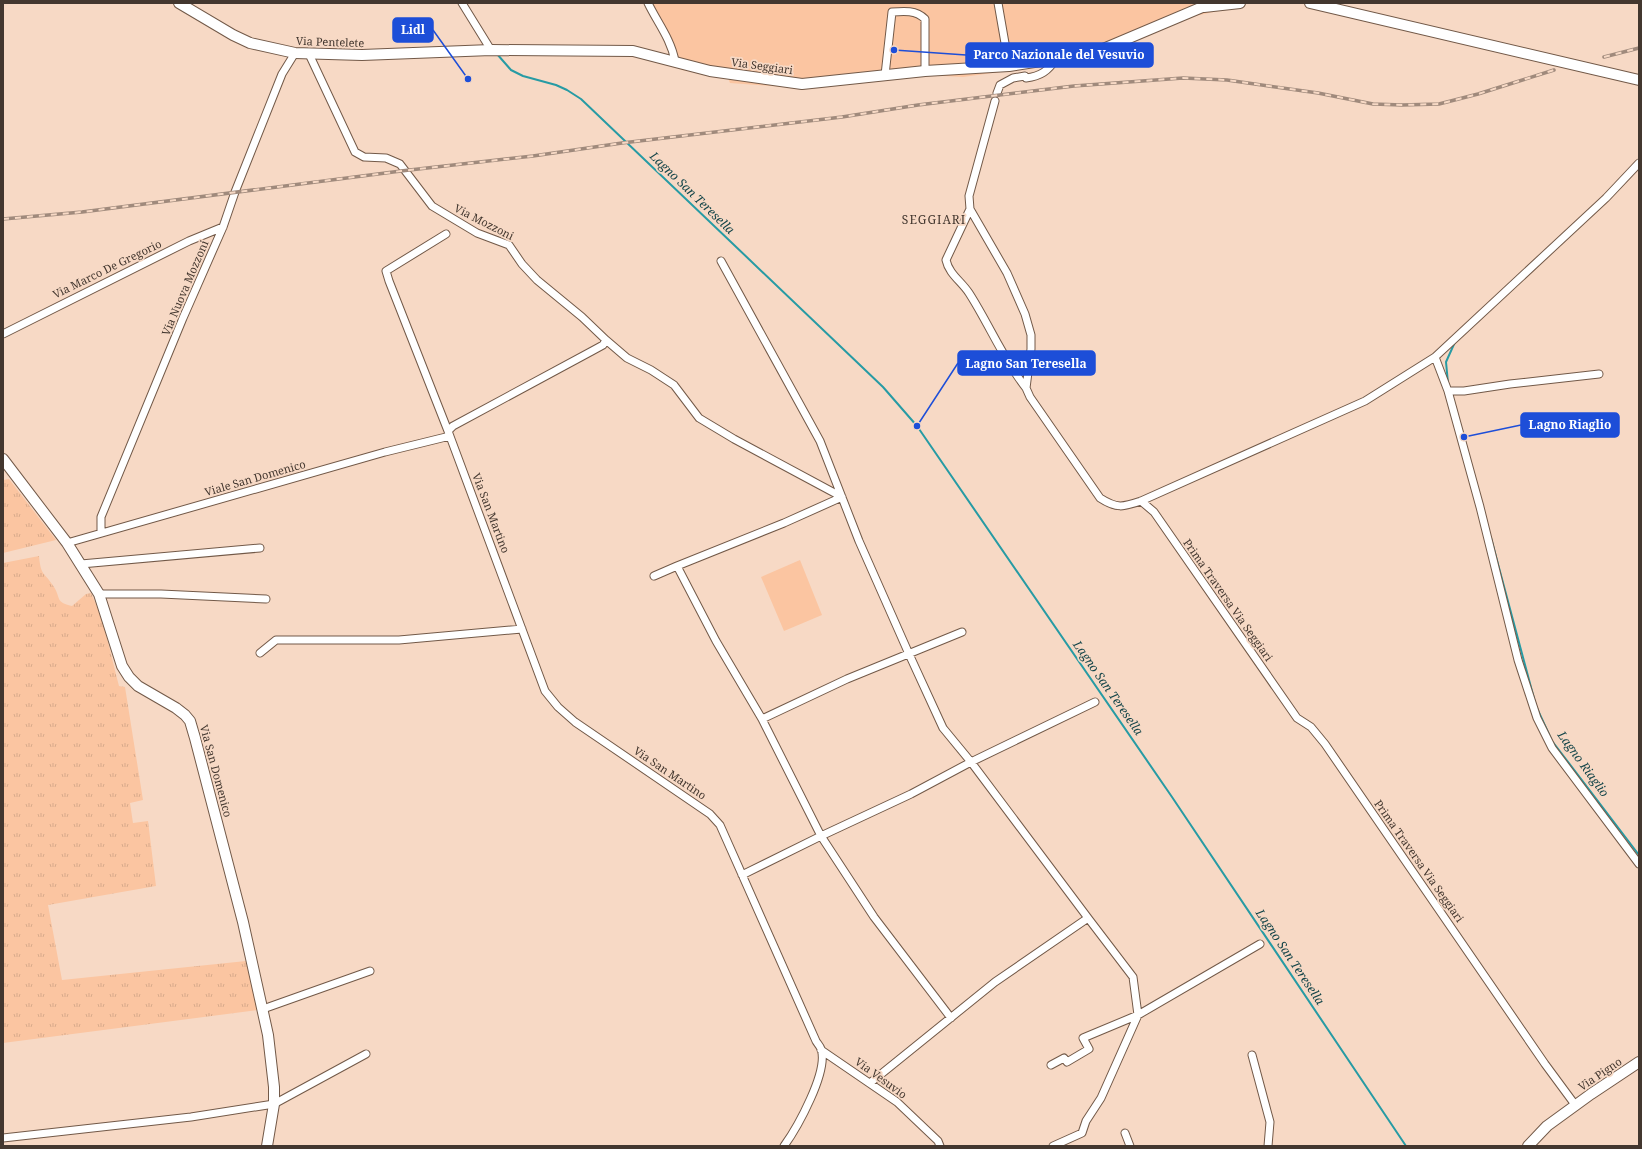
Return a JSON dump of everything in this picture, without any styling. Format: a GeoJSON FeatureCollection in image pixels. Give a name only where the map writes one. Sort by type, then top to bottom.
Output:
{"type":"FeatureCollection","features":[{"type":"Feature","properties":{"kind":"main road","name":"Via Pentelete"},"geometry":{"type":"LineString","coordinates":[[179,3],[233,35],[250,43],[295,54],[362,55],[491,50]]}},
{"type":"Feature","properties":{"kind":"main road","name":"Via Seggiari"},"geometry":{"type":"LineString","coordinates":[[491,50],[633,51],[710,71],[802,84],[925,71],[1009,66],[1056,59],[1103,49],[1212,3]]}},
{"type":"Feature","properties":{"kind":"main road"},"geometry":{"type":"LineString","coordinates":[[1200,8],[1240,3]]}},
{"type":"Feature","properties":{"kind":"main road"},"geometry":{"type":"LineString","coordinates":[[1310,3],[1639,80]]}},
{"type":"Feature","properties":{"kind":"main road"},"geometry":{"type":"LineString","coordinates":[[1342,3],[1353,12]]}},
{"type":"Feature","properties":{"kind":"main road","name":"Via San Domenico"},"geometry":{"type":"LineString","coordinates":[[3,459],[7,470],[66,543],[99,594],[122,666],[129,677],[138,686],[176,708],[190,721],[244,922],[263,1009],[273,1074],[274,1104],[267,1146]]}},
{"type":"Feature","properties":{"kind":"main road","name":"Via Pigno"},"geometry":{"type":"LineString","coordinates":[[1528,1146],[1547,1126],[1639,1062]]}},
{"type":"Feature","properties":{"kind":"street"},"geometry":{"type":"LineString","coordinates":[[462,3],[491,50]]}},
{"type":"Feature","properties":{"kind":"street"},"geometry":{"type":"LineString","coordinates":[[648,3],[665,33],[673,51],[675,61]]}},
{"type":"Feature","properties":{"kind":"street"},"geometry":{"type":"LineString","coordinates":[[998,3],[1009,66]]}},
{"type":"Feature","properties":{"kind":"street"},"geometry":{"type":"LineString","coordinates":[[885,75],[892,12],[907,11],[919,14],[925,19],[925,71]]}},
{"type":"Feature","properties":{"kind":"street","name":"Via Nuova Mozzoni"},"geometry":{"type":"LineString","coordinates":[[101,533],[101,517],[180,324],[223,227],[235,192],[282,74],[295,54]]}},
{"type":"Feature","properties":{"kind":"street","name":"Via Mozzoni"},"geometry":{"type":"LineString","coordinates":[[309,54],[355,152],[364,157],[386,158],[400,164],[432,206],[477,233],[509,245],[522,264],[537,280],[582,317],[627,358],[651,370],[674,385],[699,418],[734,439],[842,497]]}},
{"type":"Feature","properties":{"kind":"street"},"geometry":{"type":"LineString","coordinates":[[997,93],[1000,84],[1013,78],[1025,76],[1026,78],[1035,77],[1045,72],[1056,59]]}},
{"type":"Feature","properties":{"kind":"street"},"geometry":{"type":"LineString","coordinates":[[1025,76],[1031,63]]}},
{"type":"Feature","properties":{"kind":"street"},"geometry":{"type":"LineString","coordinates":[[995,101],[969,196],[970,209],[1007,273],[1025,314],[1031,335],[1026,388]]}},
{"type":"Feature","properties":{"kind":"street"},"geometry":{"type":"LineString","coordinates":[[970,209],[946,260],[947,267],[968,292],[1016,376],[1026,388],[1030,397],[1100,498],[1111,505],[1128,506],[1364,401],[1436,357],[1606,198],[1639,163]]}},
{"type":"Feature","properties":{"kind":"street","name":"Via Marco De Gregorio"},"geometry":{"type":"LineString","coordinates":[[3,334],[189,240],[223,227]]}},
{"type":"Feature","properties":{"kind":"street","name":"Via San Martino"},"geometry":{"type":"LineString","coordinates":[[446,234],[386,271],[545,690],[558,707],[575,722],[710,814],[720,826],[742,874],[821,1050],[821,1070],[809,1102],[800,1121],[784,1146]]}},
{"type":"Feature","properties":{"kind":"street"},"geometry":{"type":"LineString","coordinates":[[721,261],[820,441],[842,497],[909,654],[943,728],[971,762],[1133,978],[1138,1015],[1101,1098],[1086,1122],[1082,1133],[1053,1146]]}},
{"type":"Feature","properties":{"kind":"street"},"geometry":{"type":"LineString","coordinates":[[449,434],[454,426],[592,351],[602,345],[606,340]]}},
{"type":"Feature","properties":{"kind":"street"},"geometry":{"type":"LineString","coordinates":[[1436,357],[1448,391],[1480,507],[1518,660],[1537,718],[1552,748],[1639,864]]}},
{"type":"Feature","properties":{"kind":"street"},"geometry":{"type":"LineString","coordinates":[[1448,391],[1464,391],[1599,374]]}},
{"type":"Feature","properties":{"kind":"street","name":"Viale San Domenico"},"geometry":{"type":"LineString","coordinates":[[66,543],[449,434]]}},
{"type":"Feature","properties":{"kind":"street"},"geometry":{"type":"LineString","coordinates":[[654,576],[784,523],[842,497]]}},
{"type":"Feature","properties":{"kind":"street","name":"Prima Traversa Via Seggiari"},"geometry":{"type":"LineString","coordinates":[[1141,500],[1154,512],[1297,718],[1311,727],[1325,744],[1545,1064],[1576,1106]]}},
{"type":"Feature","properties":{"kind":"street"},"geometry":{"type":"LineString","coordinates":[[81,564],[260,548]]}},
{"type":"Feature","properties":{"kind":"street"},"geometry":{"type":"LineString","coordinates":[[677,566],[716,641],[762,719],[821,836],[874,917],[951,1018]]}},
{"type":"Feature","properties":{"kind":"street"},"geometry":{"type":"LineString","coordinates":[[99,594],[161,594],[266,598]]}},
{"type":"Feature","properties":{"kind":"street"},"geometry":{"type":"LineString","coordinates":[[260,653],[276,640],[399,640],[522,629]]}},
{"type":"Feature","properties":{"kind":"street"},"geometry":{"type":"LineString","coordinates":[[762,719],[847,679],[962,632]]}},
{"type":"Feature","properties":{"kind":"street"},"geometry":{"type":"LineString","coordinates":[[742,874],[912,794],[971,762],[1095,702]]}},
{"type":"Feature","properties":{"kind":"street"},"geometry":{"type":"LineString","coordinates":[[870,1083],[995,982],[1088,918]]}},
{"type":"Feature","properties":{"kind":"street"},"geometry":{"type":"LineString","coordinates":[[1051,1065],[1064,1058],[1067,1062],[1089,1049],[1083,1038],[1138,1015],[1260,944]]}},
{"type":"Feature","properties":{"kind":"street"},"geometry":{"type":"LineString","coordinates":[[263,1009],[370,971]]}},
{"type":"Feature","properties":{"kind":"street","name":"Via Vesuvio"},"geometry":{"type":"LineString","coordinates":[[821,1050],[898,1102],[938,1141],[940,1146]]}},
{"type":"Feature","properties":{"kind":"street"},"geometry":{"type":"LineString","coordinates":[[3,1138],[191,1117],[274,1104],[366,1054]]}},
{"type":"Feature","properties":{"kind":"street"},"geometry":{"type":"LineString","coordinates":[[1252,1055],[1270,1122],[1268,1146]]}},
{"type":"Feature","properties":{"kind":"street"},"geometry":{"type":"LineString","coordinates":[[1125,1133],[1130,1146]]}},
{"type":"Feature","properties":{"kind":"green space"},"geometry":{"type":"Polygon","coordinates":[[[649,3],[1229,3],[1218,11],[1190,17],[1153,32],[1128,45],[1098,55],[1064,63],[963,77],[923,75],[798,88],[730,83],[728,78],[682,70],[671,41],[649,3]]]}},
{"type":"Feature","properties":{"kind":"green space"},"geometry":{"type":"Polygon","coordinates":[[[9,479],[56,540],[3,553],[3,480],[9,479]]]}},
{"type":"Feature","properties":{"kind":"green space"},"geometry":{"type":"Polygon","coordinates":[[[39,556],[42,571],[51,582],[59,599],[63,603],[72,606],[86,594],[91,593],[96,604],[119,686],[125,687],[143,800],[130,803],[133,823],[148,821],[156,886],[48,905],[62,980],[246,961],[258,1010],[3,1043],[3,563],[39,556]]]}},
{"type":"Feature","properties":{"kind":"green space"},"geometry":{"type":"Polygon","coordinates":[[[800,560],[822,615],[784,631],[761,577],[800,560]]]}},
{"type":"Feature","properties":{"kind":"waterway","name":"Lagno San Teresella"},"geometry":{"type":"LineString","coordinates":[[497,54],[511,70],[523,76],[556,85],[581,99],[883,387],[917,426],[1172,797],[1406,1146]]}},
{"type":"Feature","properties":{"kind":"waterway","name":"Lagno Riaglio"},"geometry":{"type":"LineString","coordinates":[[1448,383],[1446,362],[1455,342]]}},
{"type":"Feature","properties":{"kind":"waterway","name":"Lagno Riaglio"},"geometry":{"type":"LineString","coordinates":[[1491,538],[1536,706],[1552,741],[1639,855]]}},
{"type":"Feature","properties":{"kind":"railway"},"geometry":{"type":"LineString","coordinates":[[1604,57],[1639,48]]}},
{"type":"Feature","properties":{"kind":"railway"},"geometry":{"type":"LineString","coordinates":[[3,219],[82,212],[401,171],[533,156],[622,143],[842,117],[918,105],[1074,86],[1183,78],[1227,80],[1318,93],[1373,104],[1439,104],[1478,94],[1554,70]]}},
{"type":"Feature","properties":{"kind":"place","name":"Parco Nazionale del Vesuvio"},"geometry":{"type":"Point","coordinates":[894,50]}},
{"type":"Feature","properties":{"kind":"place","name":"Lidl"},"geometry":{"type":"Point","coordinates":[468,79]}},
{"type":"Feature","properties":{"kind":"place","name":"Lagno San Teresella"},"geometry":{"type":"Point","coordinates":[917,426]}},
{"type":"Feature","properties":{"kind":"place","name":"Lagno Riaglio"},"geometry":{"type":"Point","coordinates":[1464,437]}},
{"type":"Feature","properties":{"kind":"district","name":"SEGGIARI"},"geometry":{"type":"Point","coordinates":[934,220]}}]}
